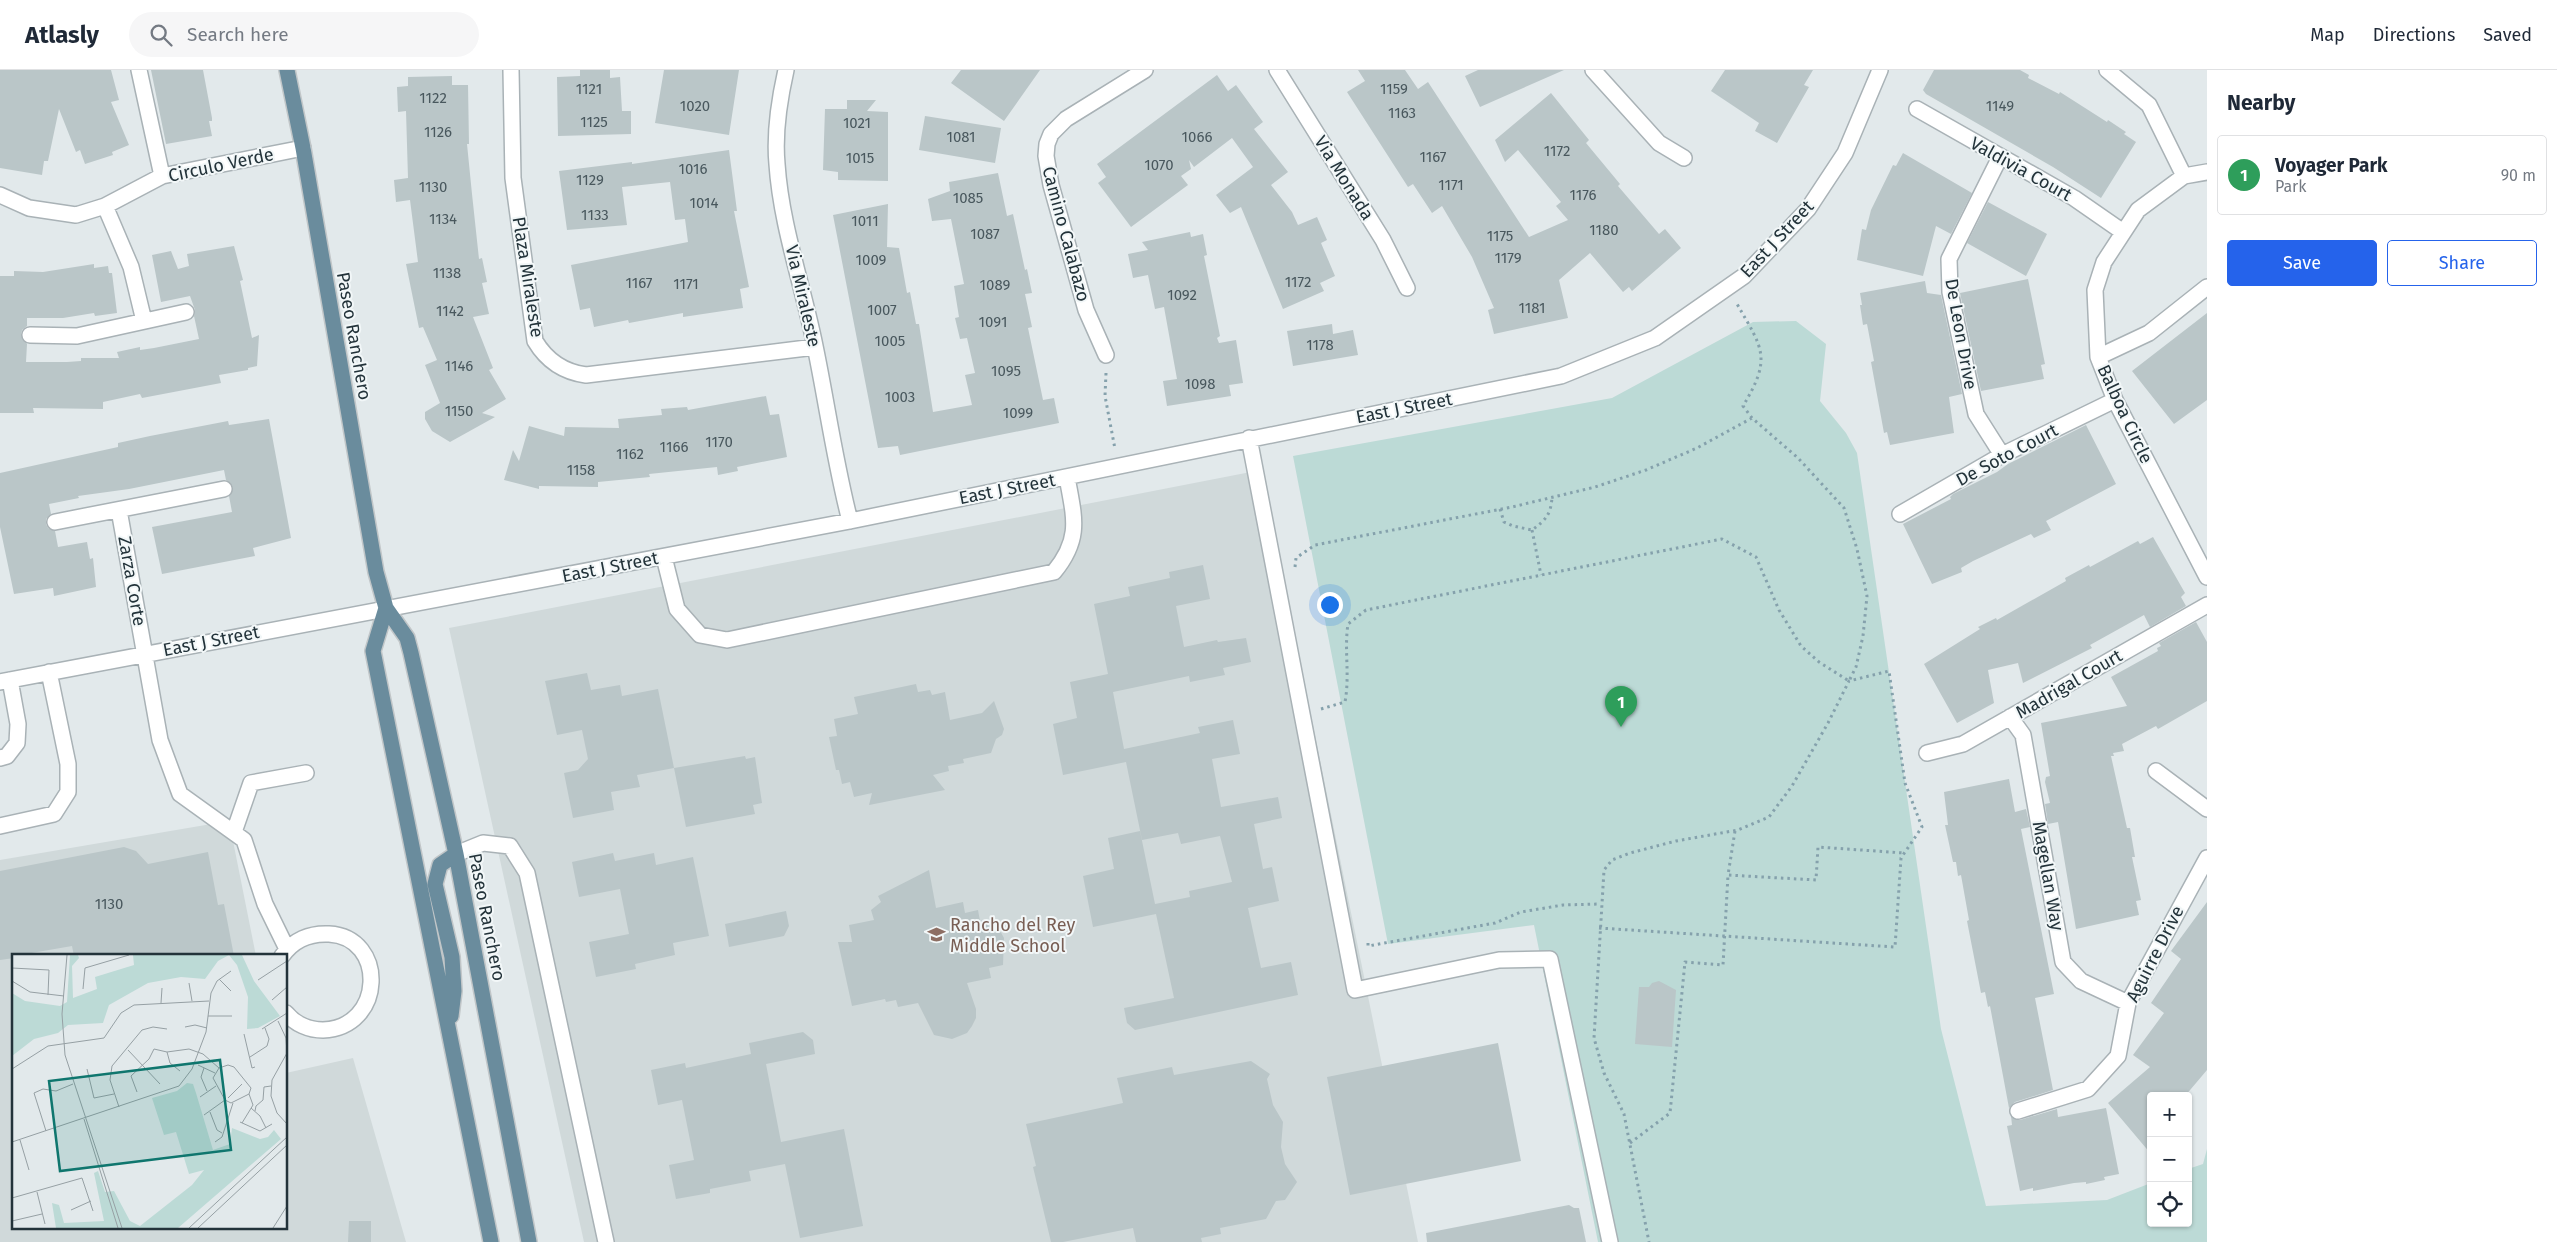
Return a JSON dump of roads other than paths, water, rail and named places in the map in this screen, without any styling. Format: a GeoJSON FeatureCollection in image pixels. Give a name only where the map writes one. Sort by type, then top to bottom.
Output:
{"type":"FeatureCollection","features":[{"type":"Feature","properties":{"kind":"main road","name":"Paseo Ranchero"},"geometry":{"type":"LineString","coordinates":[[287,70],[303,148],[374,563],[386,608],[407,638],[456,854],[529,1242]]}},
{"type":"Feature","properties":{"kind":"main road"},"geometry":{"type":"LineString","coordinates":[[386,608],[374,651],[491,1242]]}},
{"type":"Feature","properties":{"kind":"main road"},"geometry":{"type":"LineString","coordinates":[[449,1031],[454,991],[452,957],[435,884],[440,865],[456,854]]}},
{"type":"Feature","properties":{"kind":"street"},"geometry":{"type":"LineString","coordinates":[[139,70],[162,176]]}},
{"type":"Feature","properties":{"kind":"street","name":"Plaza Miraleste"},"geometry":{"type":"LineString","coordinates":[[511,70],[513,178],[535,341],[547,358],[565,370],[586,375],[815,347]]}},
{"type":"Feature","properties":{"kind":"street","name":"Via Miraleste"},"geometry":{"type":"LineString","coordinates":[[786,70],[776,130],[777,163],[781,195],[815,347],[838,474],[850,521]]}},
{"type":"Feature","properties":{"kind":"street","name":"Camino Calabazo"},"geometry":{"type":"LineString","coordinates":[[1106,355],[1086,310],[1051,185],[1046,156],[1047,144],[1054,130],[1066,119],[1145,70]]}},
{"type":"Feature","properties":{"kind":"street","name":"Via Monada"},"geometry":{"type":"LineString","coordinates":[[1277,70],[1382,240],[1407,288]]}},
{"type":"Feature","properties":{"kind":"street"},"geometry":{"type":"LineString","coordinates":[[1593,70],[1659,144],[1684,158]]}},
{"type":"Feature","properties":{"kind":"street","name":"East J Street"},"geometry":{"type":"LineString","coordinates":[[5,681],[850,521],[1249,438],[1561,376],[1655,338],[1744,276],[1808,209],[1845,153],[1880,70]]}},
{"type":"Feature","properties":{"kind":"street"},"geometry":{"type":"LineString","coordinates":[[2107,70],[2149,105],[2184,176]]}},
{"type":"Feature","properties":{"kind":"street","name":"Valdivia Court"},"geometry":{"type":"LineString","coordinates":[[1917,110],[2074,198],[2123,232]]}},
{"type":"Feature","properties":{"kind":"street","name":"Circulo Verde"},"geometry":{"type":"LineString","coordinates":[[0,194],[29,208],[76,215],[105,206],[162,176],[303,148]]}},
{"type":"Feature","properties":{"kind":"street","name":"De Leon Drive"},"geometry":{"type":"LineString","coordinates":[[2000,157],[1949,259],[1950,292],[1976,414],[2002,454]]}},
{"type":"Feature","properties":{"kind":"street","name":"Balboa Circle"},"geometry":{"type":"LineString","coordinates":[[2207,172],[2184,176],[2138,210],[2104,262],[2095,290],[2098,357],[2115,400],[2207,578]]}},
{"type":"Feature","properties":{"kind":"street"},"geometry":{"type":"LineString","coordinates":[[105,206],[131,267],[144,321]]}},
{"type":"Feature","properties":{"kind":"street"},"geometry":{"type":"LineString","coordinates":[[2098,357],[2150,333],[2207,287]]}},
{"type":"Feature","properties":{"kind":"street"},"geometry":{"type":"LineString","coordinates":[[30,335],[77,336],[186,312]]}},
{"type":"Feature","properties":{"kind":"street","name":"De Soto Court"},"geometry":{"type":"LineString","coordinates":[[1900,514],[2002,454],[2115,400]]}},
{"type":"Feature","properties":{"kind":"street"},"geometry":{"type":"LineString","coordinates":[[1249,438],[1355,990],[1499,960],[1550,959],[1610,1242]]}},
{"type":"Feature","properties":{"kind":"street"},"geometry":{"type":"LineString","coordinates":[[664,557],[678,609],[700,635],[727,640],[1054,572],[1068,555],[1074,523],[1067,477]]}},
{"type":"Feature","properties":{"kind":"street"},"geometry":{"type":"LineString","coordinates":[[55,522],[224,489]]}},
{"type":"Feature","properties":{"kind":"street","name":"Zarza Corte"},"geometry":{"type":"LineString","coordinates":[[119,510],[160,740],[180,794],[244,840],[265,904],[285,952]]}},
{"type":"Feature","properties":{"kind":"street","name":"Madrigal Court"},"geometry":{"type":"LineString","coordinates":[[1927,753],[1963,744],[2207,605]]}},
{"type":"Feature","properties":{"kind":"street"},"geometry":{"type":"LineString","coordinates":[[0,826],[54,814],[68,792],[68,764],[49,672]]}},
{"type":"Feature","properties":{"kind":"street"},"geometry":{"type":"LineString","coordinates":[[0,758],[7,756],[17,743],[18,724],[5,681]]}},
{"type":"Feature","properties":{"kind":"street","name":"Magellan Way"},"geometry":{"type":"LineString","coordinates":[[2010,717],[2023,735],[2063,962],[2081,981],[2128,1003]]}},
{"type":"Feature","properties":{"kind":"street"},"geometry":{"type":"LineString","coordinates":[[2156,771],[2207,809]]}},
{"type":"Feature","properties":{"kind":"street"},"geometry":{"type":"LineString","coordinates":[[234,832],[251,783],[306,773]]}},
{"type":"Feature","properties":{"kind":"street"},"geometry":{"type":"LineString","coordinates":[[456,854],[483,843],[510,846],[527,873],[606,1242]]}},
{"type":"Feature","properties":{"kind":"street","name":"Aguirre Drive"},"geometry":{"type":"LineString","coordinates":[[2018,1111],[2088,1088],[2118,1056],[2128,1003],[2207,858]]}},
{"type":"Feature","properties":{"kind":"street"},"geometry":{"type":"LineString","coordinates":[[285,952],[300,939],[317,934],[334,934],[350,941],[362,952],[370,967],[372,984],[368,1000],[359,1015],[347,1024],[333,1030],[318,1030],[303,1026],[288,1015]]}},
{"type":"Feature","properties":{"kind":"place","name":"Voyager Park"},"geometry":{"type":"Point","coordinates":[1621,727]}},
{"type":"Feature","properties":{"kind":"place","name":"Rancho del Rey Middle School"},"geometry":{"type":"Point","coordinates":[936,935]}}]}
